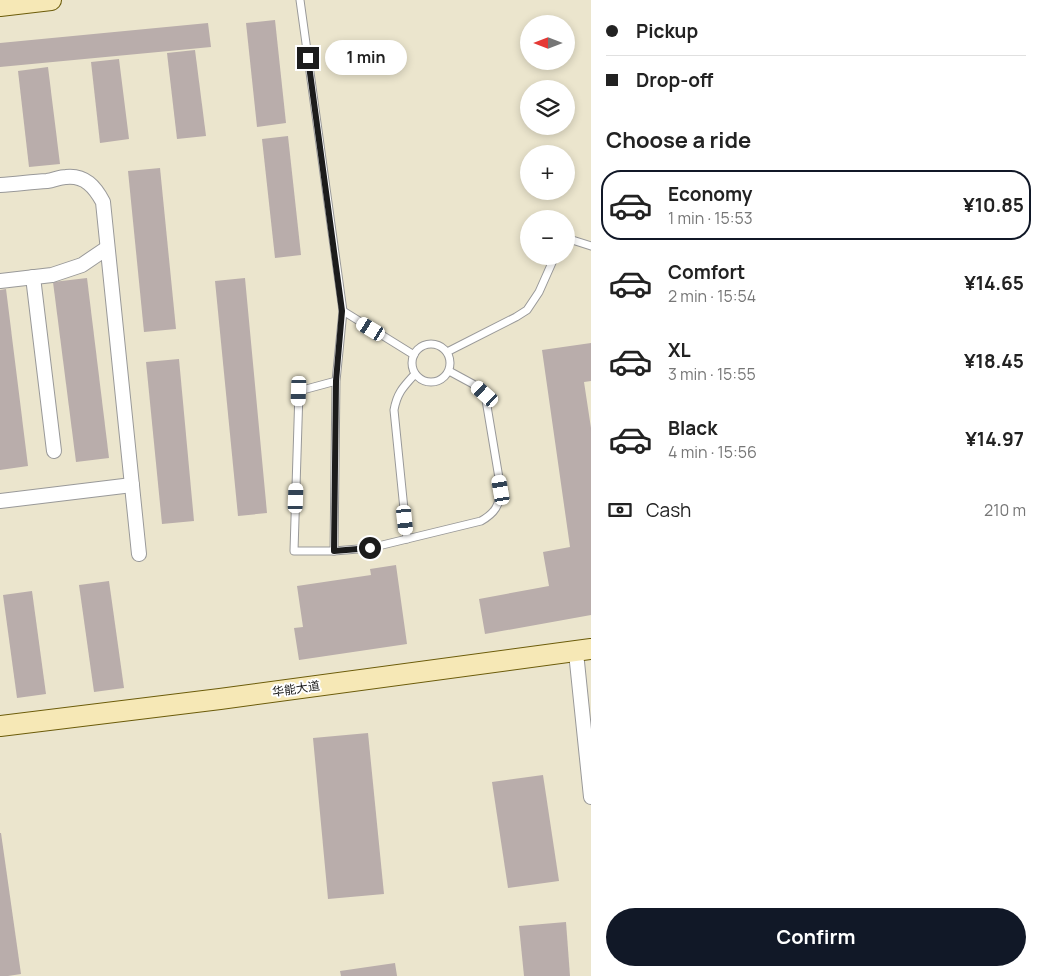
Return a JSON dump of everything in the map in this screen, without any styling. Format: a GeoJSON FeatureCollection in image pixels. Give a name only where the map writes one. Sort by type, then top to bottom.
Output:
{"type":"FeatureCollection","features":[{"type":"Feature","properties":{"kind":"street"},"geometry":{"type":"LineString","coordinates":[[0,6],[51,0]]}},
{"type":"Feature","properties":{"kind":"street"},"geometry":{"type":"LineString","coordinates":[[0,185],[55,180],[66,177],[78,178],[89,183],[97,191],[103,202],[138,554]]}},
{"type":"Feature","properties":{"kind":"street"},"geometry":{"type":"LineString","coordinates":[[0,281],[52,275],[82,266],[107,248]]}},
{"type":"Feature","properties":{"kind":"street"},"geometry":{"type":"LineString","coordinates":[[33,277],[54,451]]}},
{"type":"Feature","properties":{"kind":"street"},"geometry":{"type":"LineString","coordinates":[[0,501],[132,485]]}},
{"type":"Feature","properties":{"kind":"street"},"geometry":{"type":"LineString","coordinates":[[586,657],[591,797]]}},
{"type":"Feature","properties":{"kind":"street","name":"华能大道"},"geometry":{"type":"LineString","coordinates":[[0,726],[586,657]]}},
{"type":"Feature","properties":{"kind":"street","name":"华能大道"},"geometry":{"type":"LineString","coordinates":[[0,737],[222,710],[586,657]]}},
{"type":"Feature","properties":{"kind":"lane"},"geometry":{"type":"LineString","coordinates":[[300,0],[342,311],[336,381],[334,551]]}},
{"type":"Feature","properties":{"kind":"lane"},"geometry":{"type":"LineString","coordinates":[[575,241],[591,246]]}},
{"type":"Feature","properties":{"kind":"lane"},"geometry":{"type":"LineString","coordinates":[[447,352],[527,310],[539,292],[551,265]]}},
{"type":"Feature","properties":{"kind":"lane"},"geometry":{"type":"LineString","coordinates":[[342,311],[414,355]]}},
{"type":"Feature","properties":{"kind":"lane"},"geometry":{"type":"LineString","coordinates":[[436,344],[443,347],[447,352],[451,365],[445,377],[440,381],[426,382],[415,374],[412,361],[418,349],[423,345],[436,344]]}},
{"type":"Feature","properties":{"kind":"lane"},"geometry":{"type":"LineString","coordinates":[[336,381],[299,391],[294,551],[334,551],[370,548],[481,522],[490,517],[500,500],[501,490],[485,394],[473,384],[449,371]]}},
{"type":"Feature","properties":{"kind":"lane"},"geometry":{"type":"LineString","coordinates":[[407,539],[394,410],[396,398],[402,388],[415,374]]}},
{"type":"Feature","properties":{"kind":"shaded area"},"geometry":{"type":"Polygon","coordinates":[[[0,0],[591,0],[591,976],[0,976],[0,0]]]}},
{"type":"Feature","properties":{"kind":"building"},"geometry":{"type":"Polygon","coordinates":[[[275,20],[286,123],[257,127],[246,23],[275,20]]]}},
{"type":"Feature","properties":{"kind":"building"},"geometry":{"type":"Polygon","coordinates":[[[208,23],[211,47],[0,67],[0,43],[208,23]]]}},
{"type":"Feature","properties":{"kind":"building"},"geometry":{"type":"Polygon","coordinates":[[[195,50],[206,136],[177,139],[167,53],[195,50]]]}},
{"type":"Feature","properties":{"kind":"building"},"geometry":{"type":"Polygon","coordinates":[[[119,59],[129,139],[100,143],[91,62],[119,59]]]}},
{"type":"Feature","properties":{"kind":"building"},"geometry":{"type":"Polygon","coordinates":[[[48,67],[60,164],[29,167],[18,71],[48,67]]]}},
{"type":"Feature","properties":{"kind":"building"},"geometry":{"type":"Polygon","coordinates":[[[288,136],[301,255],[275,258],[262,139],[288,136]]]}},
{"type":"Feature","properties":{"kind":"building"},"geometry":{"type":"Polygon","coordinates":[[[160,168],[176,329],[144,332],[128,171],[160,168]]]}},
{"type":"Feature","properties":{"kind":"building"},"geometry":{"type":"Polygon","coordinates":[[[87,278],[109,458],[76,462],[53,282],[87,278]]]}},
{"type":"Feature","properties":{"kind":"building"},"geometry":{"type":"Polygon","coordinates":[[[245,278],[267,513],[238,516],[215,281],[245,278]]]}},
{"type":"Feature","properties":{"kind":"building"},"geometry":{"type":"Polygon","coordinates":[[[6,289],[28,466],[0,470],[0,290],[6,289]]]}},
{"type":"Feature","properties":{"kind":"building"},"geometry":{"type":"Polygon","coordinates":[[[591,343],[591,381],[584,382],[591,428],[591,615],[485,634],[479,599],[549,586],[543,552],[570,547],[542,350],[591,343]]]}},
{"type":"Feature","properties":{"kind":"building"},"geometry":{"type":"Polygon","coordinates":[[[179,359],[194,521],[162,524],[146,362],[179,359]]]}},
{"type":"Feature","properties":{"kind":"building"},"geometry":{"type":"Polygon","coordinates":[[[396,565],[407,644],[299,660],[294,628],[303,627],[297,586],[371,575],[370,569],[396,565]]]}},
{"type":"Feature","properties":{"kind":"building"},"geometry":{"type":"Polygon","coordinates":[[[109,581],[124,688],[94,692],[79,585],[109,581]]]}},
{"type":"Feature","properties":{"kind":"building"},"geometry":{"type":"Polygon","coordinates":[[[32,591],[46,694],[17,698],[3,595],[32,591]]]}},
{"type":"Feature","properties":{"kind":"building"},"geometry":{"type":"Polygon","coordinates":[[[368,733],[384,894],[328,899],[313,738],[368,733]]]}},
{"type":"Feature","properties":{"kind":"building"},"geometry":{"type":"Polygon","coordinates":[[[543,775],[559,881],[508,888],[492,782],[543,775]]]}},
{"type":"Feature","properties":{"kind":"building"},"geometry":{"type":"Polygon","coordinates":[[[0,833],[21,974],[8,976],[0,976],[0,833]]]}},
{"type":"Feature","properties":{"kind":"building"},"geometry":{"type":"Polygon","coordinates":[[[566,922],[570,976],[524,976],[519,926],[566,922]]]}},
{"type":"Feature","properties":{"kind":"building"},"geometry":{"type":"Polygon","coordinates":[[[395,963],[397,976],[341,976],[340,971],[395,963]]]}},
{"type":"Feature","properties":{"kind":"route"},"geometry":{"type":"LineString","coordinates":[[308,58],[342,311],[336,381],[334,551],[370,548]]}}]}
